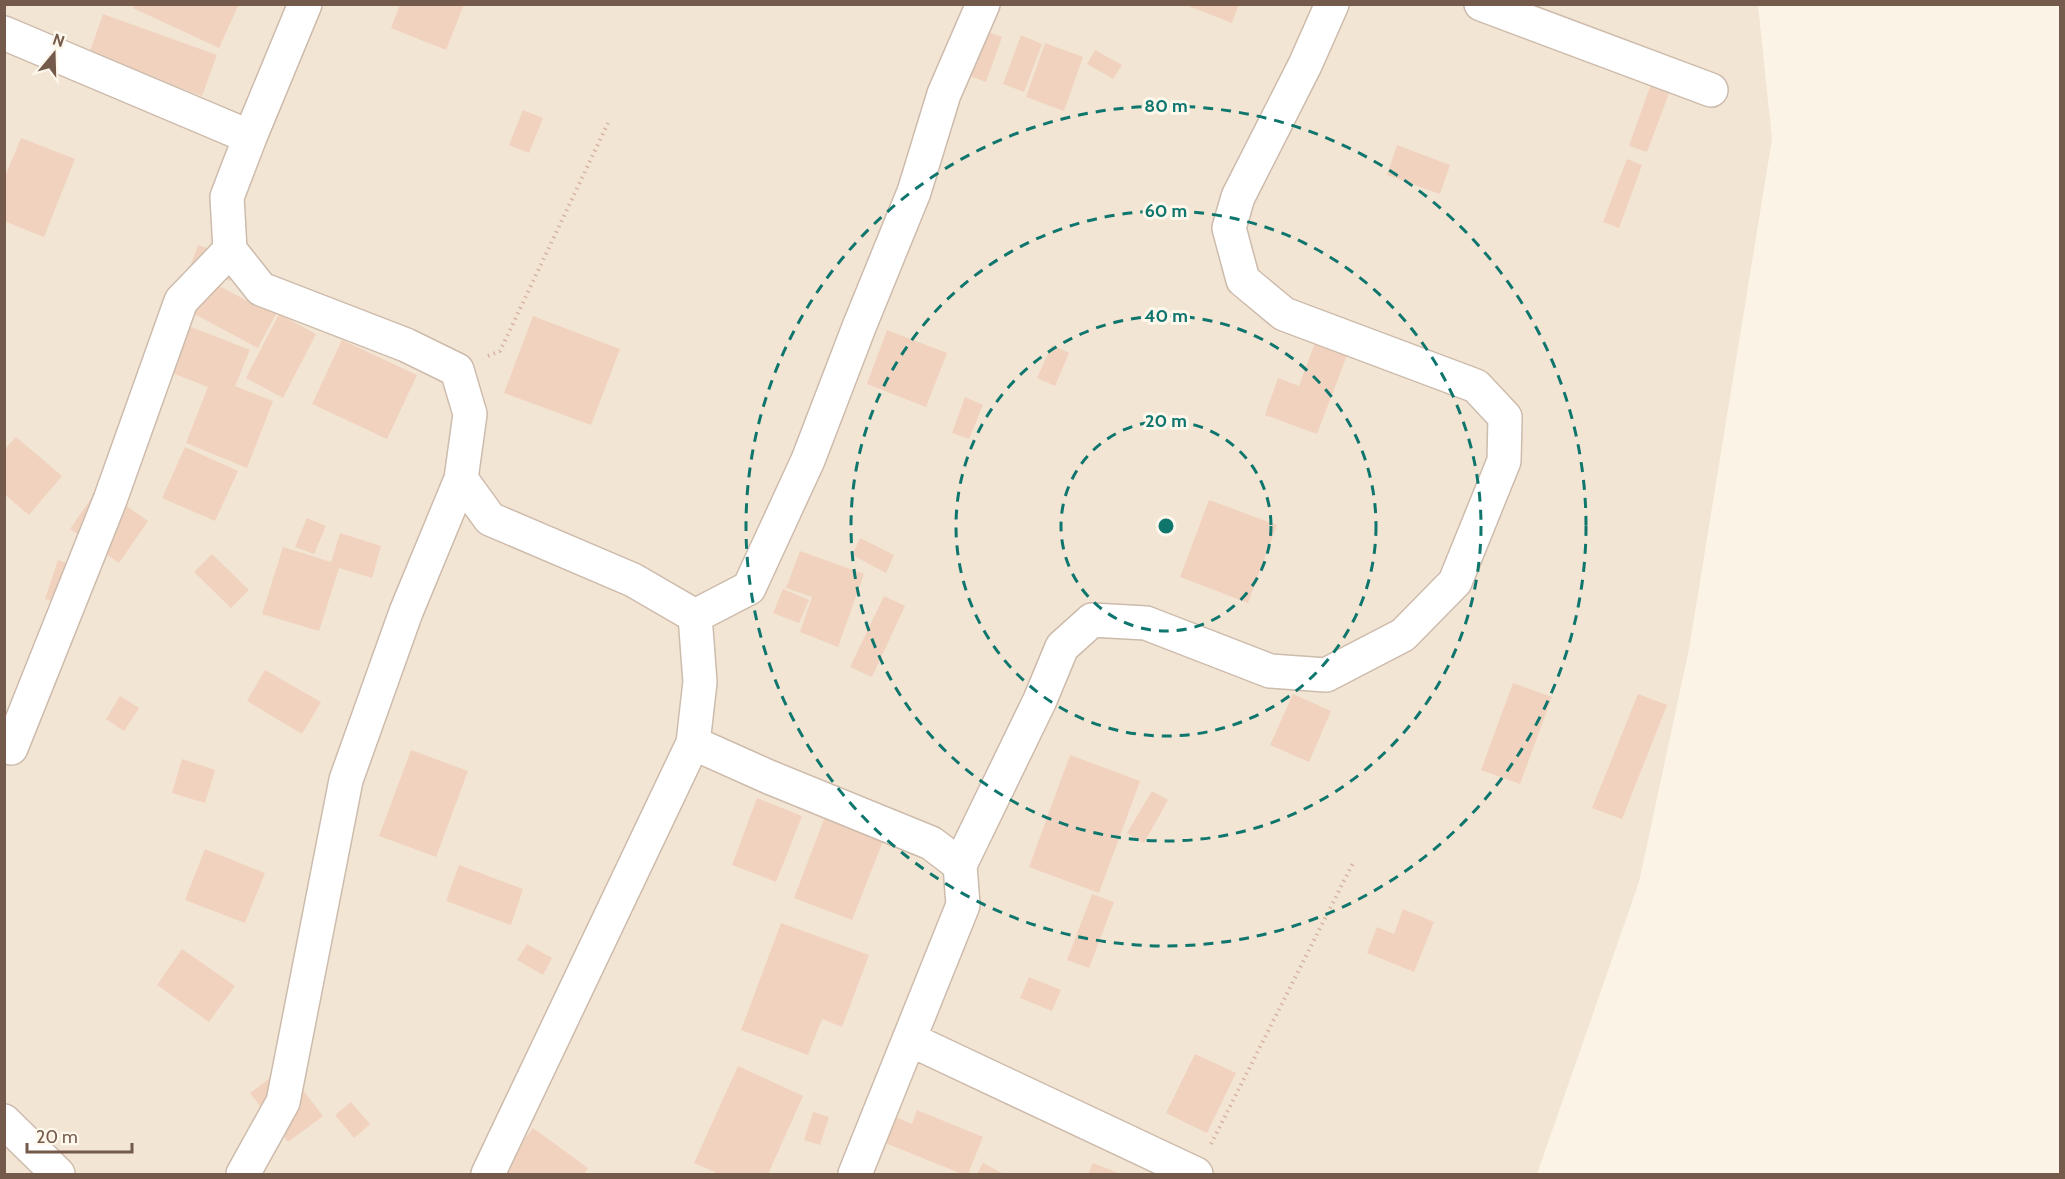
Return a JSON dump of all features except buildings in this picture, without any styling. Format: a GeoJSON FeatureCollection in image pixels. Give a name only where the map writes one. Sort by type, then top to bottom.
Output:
{"type":"FeatureCollection","features":[{"type":"Feature","properties":{"kind":"street"},"geometry":{"type":"LineString","coordinates":[[243,1174],[283,1102],[346,780],[406,612],[461,479],[470,414],[458,370],[406,345],[261,289],[230,250],[227,197],[305,4]]}},
{"type":"Feature","properties":{"kind":"street"},"geometry":{"type":"LineString","coordinates":[[695,616],[749,588],[808,460],[914,192],[944,94],[983,4]]}},
{"type":"Feature","properties":{"kind":"street"},"geometry":{"type":"LineString","coordinates":[[855,1174],[963,905],[960,865],[1040,700],[1062,647],[1092,620],[1146,623],[1270,671],[1326,675],[1403,635],[1455,582],[1504,461],[1504,417],[1476,386],[1284,314],[1242,280],[1229,228],[1238,197],[1305,65],[1332,4]]}},
{"type":"Feature","properties":{"kind":"street"},"geometry":{"type":"LineString","coordinates":[[1481,4],[1711,90]]}},
{"type":"Feature","properties":{"kind":"street"},"geometry":{"type":"LineString","coordinates":[[4,33],[250,137]]}},
{"type":"Feature","properties":{"kind":"street"},"geometry":{"type":"LineString","coordinates":[[11,748],[110,500],[181,301],[230,250]]}},
{"type":"Feature","properties":{"kind":"street"},"geometry":{"type":"LineString","coordinates":[[461,479],[490,519],[633,580],[695,616]]}},
{"type":"Feature","properties":{"kind":"street"},"geometry":{"type":"LineString","coordinates":[[488,1174],[693,743],[700,682],[695,616]]}},
{"type":"Feature","properties":{"kind":"street"},"geometry":{"type":"LineString","coordinates":[[693,743],[769,777],[931,843],[960,865]]}},
{"type":"Feature","properties":{"kind":"street"},"geometry":{"type":"LineString","coordinates":[[909,1039],[1196,1174]]}},
{"type":"Feature","properties":{"kind":"street"},"geometry":{"type":"LineString","coordinates":[[4,1121],[58,1174]]}},
{"type":"Feature","properties":{"kind":"path"},"geometry":{"type":"LineString","coordinates":[[458,370],[500,351],[609,123]]}},
{"type":"Feature","properties":{"kind":"path"},"geometry":{"type":"LineString","coordinates":[[1196,1174],[1353,861]]}},
{"type":"Feature","properties":{"kind":"shaded area"},"geometry":{"type":"Polygon","coordinates":[[[5,5],[1758,5],[1772,139],[1689,649],[1639,882],[1537,1174],[5,1174],[5,5]]]}}]}
